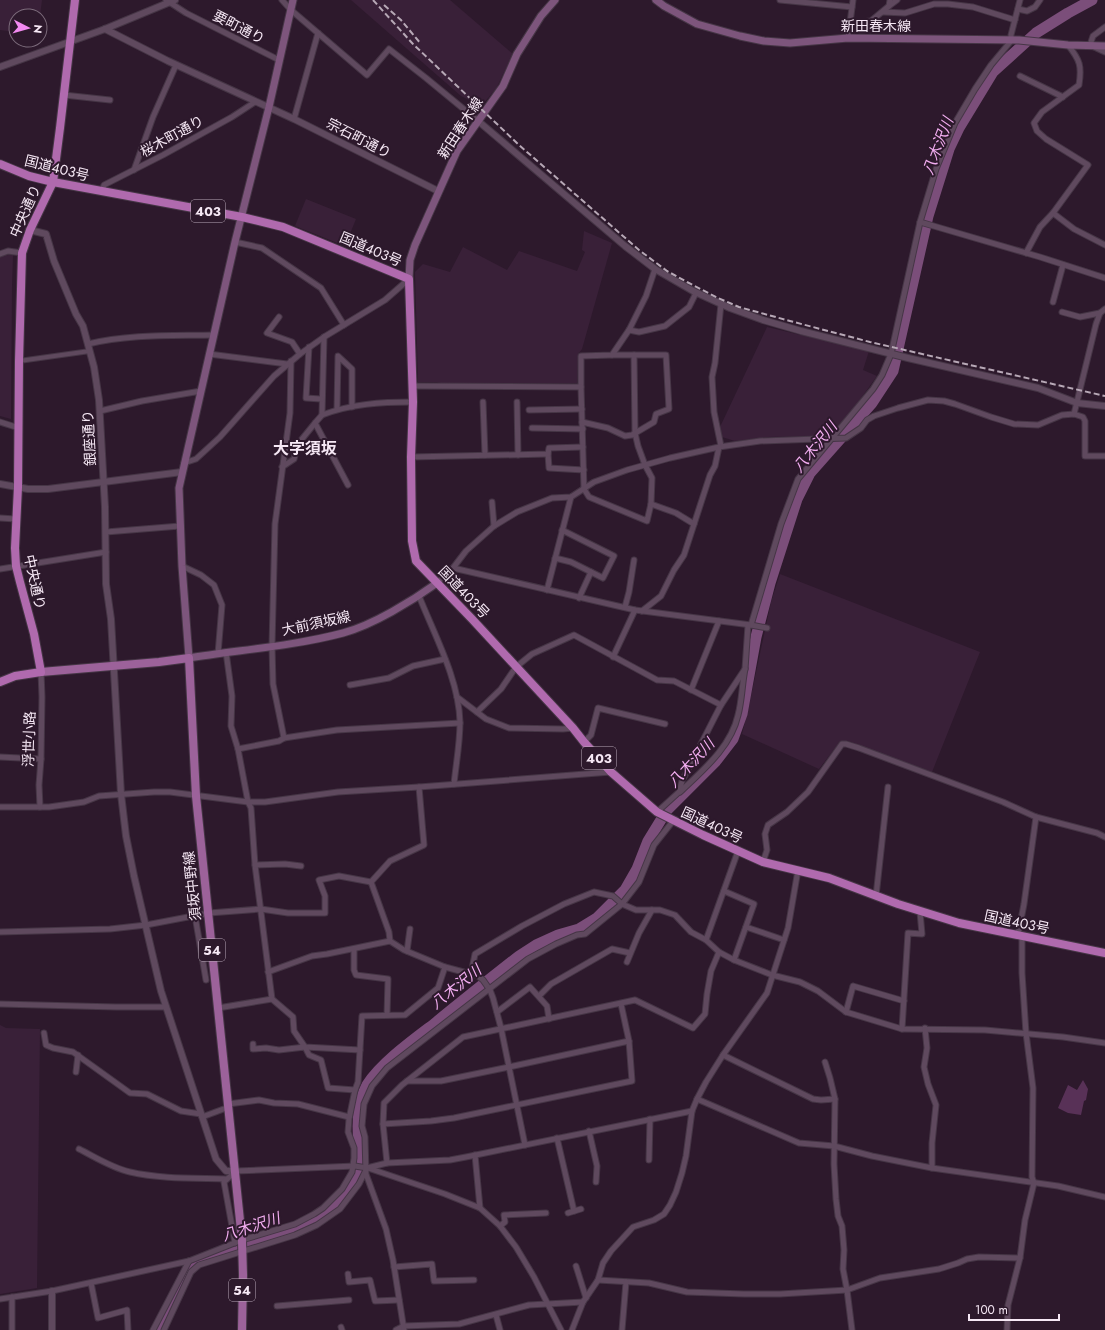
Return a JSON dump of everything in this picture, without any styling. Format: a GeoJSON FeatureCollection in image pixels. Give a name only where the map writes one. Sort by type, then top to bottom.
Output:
{"type":"FeatureCollection","features":[{"type":"Feature","properties":{"kind":"highway","name":"中央通り"},"geometry":{"type":"LineString","coordinates":[[41,672],[34,634],[16,566],[15,548],[18,487],[22,253],[30,230],[53,182],[75,0]]}},
{"type":"Feature","properties":{"kind":"highway","name":"国道403号"},"geometry":{"type":"LineString","coordinates":[[0,164],[29,176],[53,182],[242,217],[283,227],[409,279],[413,402],[411,457],[412,541],[416,561],[573,728],[611,772],[657,812],[673,821],[764,862],[829,878],[920,912],[958,923],[1105,953]]}},
{"type":"Feature","properties":{"kind":"highway"},"geometry":{"type":"LineString","coordinates":[[0,682],[15,676],[41,672]]}},
{"type":"Feature","properties":{"kind":"main road"},"geometry":{"type":"LineString","coordinates":[[41,672],[189,658],[182,566],[179,488],[235,242],[269,107],[293,0]]}},
{"type":"Feature","properties":{"kind":"main road","name":"新田春木線"},"geometry":{"type":"LineString","coordinates":[[409,279],[410,260],[414,244],[457,151],[477,120],[502,86],[517,54],[541,16],[555,0]]}},
{"type":"Feature","properties":{"kind":"main road","name":"新田春木線"},"geometry":{"type":"LineString","coordinates":[[656,0],[697,24],[764,41],[790,43],[848,38],[1019,40],[1068,45],[1105,46]]}},
{"type":"Feature","properties":{"kind":"main road","name":"大前須坂線"},"geometry":{"type":"LineString","coordinates":[[189,658],[309,640],[344,632],[364,625],[419,596],[437,583]]}},
{"type":"Feature","properties":{"kind":"main road","name":"須坂中野線"},"geometry":{"type":"LineString","coordinates":[[189,658],[196,796],[239,1204],[242,1330]]}},
{"type":"Feature","properties":{"kind":"street"},"geometry":{"type":"LineString","coordinates":[[282,0],[291,10],[367,76],[389,49],[477,120],[625,246],[655,269],[696,293],[763,320],[891,354],[1038,388],[1077,403],[1105,406]]}},
{"type":"Feature","properties":{"kind":"street"},"geometry":{"type":"LineString","coordinates":[[780,0],[852,7]]}},
{"type":"Feature","properties":{"kind":"street"},"geometry":{"type":"LineString","coordinates":[[848,38],[852,0]]}},
{"type":"Feature","properties":{"kind":"street"},"geometry":{"type":"LineString","coordinates":[[889,6],[890,0]]}},
{"type":"Feature","properties":{"kind":"street"},"geometry":{"type":"LineString","coordinates":[[849,24],[871,21],[897,0]]}},
{"type":"Feature","properties":{"kind":"street"},"geometry":{"type":"LineString","coordinates":[[657,812],[714,759],[730,736],[738,716],[750,625],[798,479],[873,389],[882,375],[891,354],[921,222],[936,169],[955,123],[991,65],[1011,41],[1014,20],[1020,0]]}},
{"type":"Feature","properties":{"kind":"street"},"geometry":{"type":"LineString","coordinates":[[1018,9],[1027,11],[1035,6],[1040,0]]}},
{"type":"Feature","properties":{"kind":"street"},"geometry":{"type":"LineString","coordinates":[[0,66],[105,29],[170,1]]}},
{"type":"Feature","properties":{"kind":"street","name":"要町通り"},"geometry":{"type":"LineString","coordinates":[[170,1],[186,13],[279,60]]}},
{"type":"Feature","properties":{"kind":"street"},"geometry":{"type":"LineString","coordinates":[[883,12],[905,13],[934,4],[948,4],[974,7],[1014,20]]}},
{"type":"Feature","properties":{"kind":"street"},"geometry":{"type":"LineString","coordinates":[[1105,27],[1093,36],[1090,46],[1105,52]]}},
{"type":"Feature","properties":{"kind":"street"},"geometry":{"type":"LineString","coordinates":[[105,29],[176,65],[255,102]]}},
{"type":"Feature","properties":{"kind":"street"},"geometry":{"type":"LineString","coordinates":[[294,119],[318,33]]}},
{"type":"Feature","properties":{"kind":"street"},"geometry":{"type":"LineString","coordinates":[[1026,253],[1040,227],[1053,213],[1088,165],[1046,140],[1037,131],[1034,122],[1042,112],[1079,85],[1080,74],[1078,57],[1068,45]]}},
{"type":"Feature","properties":{"kind":"street"},"geometry":{"type":"LineString","coordinates":[[134,170],[153,117],[176,65]]}},
{"type":"Feature","properties":{"kind":"street"},"geometry":{"type":"LineString","coordinates":[[1020,76],[1063,97]]}},
{"type":"Feature","properties":{"kind":"street"},"geometry":{"type":"LineString","coordinates":[[64,95],[110,100]]}},
{"type":"Feature","properties":{"kind":"street","name":"宗石町通り"},"geometry":{"type":"LineString","coordinates":[[255,102],[294,119],[438,191]]}},
{"type":"Feature","properties":{"kind":"street","name":"桜木町通り"},"geometry":{"type":"LineString","coordinates":[[102,192],[104,185],[225,121],[255,102]]}},
{"type":"Feature","properties":{"kind":"street"},"geometry":{"type":"LineString","coordinates":[[1053,213],[1074,229],[1105,245]]}},
{"type":"Feature","properties":{"kind":"street"},"geometry":{"type":"LineString","coordinates":[[921,222],[1105,278]]}},
{"type":"Feature","properties":{"kind":"street","name":"銀座通り"},"geometry":{"type":"LineString","coordinates":[[30,230],[46,234],[54,261],[76,314],[83,326],[94,367],[100,411],[103,453],[106,584],[111,619],[122,794],[126,836],[132,869],[166,1007],[216,1159],[226,1171],[236,1171]]}},
{"type":"Feature","properties":{"kind":"street"},"geometry":{"type":"LineString","coordinates":[[235,242],[262,248],[321,288],[344,325]]}},
{"type":"Feature","properties":{"kind":"street"},"geometry":{"type":"LineString","coordinates":[[0,254],[8,251],[22,253]]}},
{"type":"Feature","properties":{"kind":"street"},"geometry":{"type":"LineString","coordinates":[[1053,302],[1063,265]]}},
{"type":"Feature","properties":{"kind":"street"},"geometry":{"type":"LineString","coordinates":[[612,355],[629,330],[646,296],[655,269]]}},
{"type":"Feature","properties":{"kind":"street"},"geometry":{"type":"LineString","coordinates":[[184,463],[196,459],[220,437],[274,376],[300,354],[324,337],[384,300],[409,279]]}},
{"type":"Feature","properties":{"kind":"street"},"geometry":{"type":"LineString","coordinates":[[629,330],[639,332],[665,326],[689,307],[696,293]]}},
{"type":"Feature","properties":{"kind":"street"},"geometry":{"type":"LineString","coordinates":[[642,611],[660,596],[684,555],[710,475],[715,466],[720,446],[714,412],[712,377],[715,364],[721,304]]}},
{"type":"Feature","properties":{"kind":"street"},"geometry":{"type":"LineString","coordinates":[[1062,312],[1080,317],[1100,313],[1105,309]]}},
{"type":"Feature","properties":{"kind":"street"},"geometry":{"type":"LineString","coordinates":[[1074,414],[1100,313]]}},
{"type":"Feature","properties":{"kind":"street"},"geometry":{"type":"LineString","coordinates":[[279,317],[267,333],[292,342],[300,354]]}},
{"type":"Feature","properties":{"kind":"street"},"geometry":{"type":"LineString","coordinates":[[19,361],[89,347],[106,339],[214,334]]}},
{"type":"Feature","properties":{"kind":"street"},"geometry":{"type":"LineString","coordinates":[[322,416],[321,399],[324,337]]}},
{"type":"Feature","properties":{"kind":"street"},"geometry":{"type":"LineString","coordinates":[[309,347],[306,398],[321,399]]}},
{"type":"Feature","properties":{"kind":"street"},"geometry":{"type":"LineString","coordinates":[[209,354],[289,363]]}},
{"type":"Feature","properties":{"kind":"street"},"geometry":{"type":"LineString","coordinates":[[582,422],[608,428],[625,436],[632,435],[635,433],[654,422],[656,414],[669,409],[666,355],[634,355],[612,355],[581,356],[581,387],[582,422],[583,429],[584,489],[589,497],[647,521],[652,478],[645,465],[635,433],[634,355]]}},
{"type":"Feature","properties":{"kind":"street"},"geometry":{"type":"LineString","coordinates":[[337,409],[338,356],[352,369],[352,407]]}},
{"type":"Feature","properties":{"kind":"street"},"geometry":{"type":"LineString","coordinates":[[284,738],[273,684],[272,646],[275,524],[290,413],[289,363]]}},
{"type":"Feature","properties":{"kind":"street"},"geometry":{"type":"LineString","coordinates":[[412,386],[581,387]]}},
{"type":"Feature","properties":{"kind":"street"},"geometry":{"type":"LineString","coordinates":[[100,411],[142,401],[201,391]]}},
{"type":"Feature","properties":{"kind":"street"},"geometry":{"type":"LineString","coordinates":[[437,583],[453,568],[466,551],[494,526],[517,512],[552,498],[571,497],[594,482],[626,470],[720,446],[760,441],[846,438],[862,428],[867,420],[874,416],[928,400],[944,401],[1014,424],[1029,426],[1038,425],[1062,415],[1074,414],[1083,417],[1085,421],[1085,456],[1105,456]]}},
{"type":"Feature","properties":{"kind":"street"},"geometry":{"type":"LineString","coordinates":[[282,467],[294,459],[298,444],[322,416],[337,409],[387,402],[413,402]]}},
{"type":"Feature","properties":{"kind":"street"},"geometry":{"type":"LineString","coordinates":[[483,402],[485,455]]}},
{"type":"Feature","properties":{"kind":"street"},"geometry":{"type":"LineString","coordinates":[[517,402],[518,454]]}},
{"type":"Feature","properties":{"kind":"street"},"geometry":{"type":"LineString","coordinates":[[529,410],[582,409]]}},
{"type":"Feature","properties":{"kind":"street"},"geometry":{"type":"LineString","coordinates":[[0,422],[19,428]]}},
{"type":"Feature","properties":{"kind":"street"},"geometry":{"type":"LineString","coordinates":[[315,423],[348,485]]}},
{"type":"Feature","properties":{"kind":"street"},"geometry":{"type":"LineString","coordinates":[[532,428],[583,429]]}},
{"type":"Feature","properties":{"kind":"street"},"geometry":{"type":"LineString","coordinates":[[583,447],[549,448],[548,454],[549,468],[584,470]]}},
{"type":"Feature","properties":{"kind":"street"},"geometry":{"type":"LineString","coordinates":[[411,457],[548,454]]}},
{"type":"Feature","properties":{"kind":"street"},"geometry":{"type":"LineString","coordinates":[[0,484],[28,489],[48,489],[182,472]]}},
{"type":"Feature","properties":{"kind":"street"},"geometry":{"type":"LineString","coordinates":[[547,590],[571,497]]}},
{"type":"Feature","properties":{"kind":"street"},"geometry":{"type":"LineString","coordinates":[[492,502],[494,526]]}},
{"type":"Feature","properties":{"kind":"street"},"geometry":{"type":"LineString","coordinates":[[650,504],[676,514],[694,524]]}},
{"type":"Feature","properties":{"kind":"street"},"geometry":{"type":"LineString","coordinates":[[0,518],[16,519]]}},
{"type":"Feature","properties":{"kind":"street"},"geometry":{"type":"LineString","coordinates":[[106,532],[180,526]]}},
{"type":"Feature","properties":{"kind":"street"},"geometry":{"type":"LineString","coordinates":[[555,558],[571,562],[603,578],[614,556],[562,530]]}},
{"type":"Feature","properties":{"kind":"street"},"geometry":{"type":"LineString","coordinates":[[0,569],[106,552]]}},
{"type":"Feature","properties":{"kind":"street"},"geometry":{"type":"LineString","coordinates":[[625,607],[630,592],[634,560]]}},
{"type":"Feature","properties":{"kind":"street"},"geometry":{"type":"LineString","coordinates":[[182,566],[201,575],[214,585],[222,605],[222,653],[232,696],[231,726],[238,748],[248,802],[251,808],[255,865],[272,998],[293,1017],[294,1031],[309,1055],[321,1060],[328,1088],[355,1090]]}},
{"type":"Feature","properties":{"kind":"street"},"geometry":{"type":"LineString","coordinates":[[453,568],[634,610],[767,628]]}},
{"type":"Feature","properties":{"kind":"street"},"geometry":{"type":"LineString","coordinates":[[580,598],[591,572]]}},
{"type":"Feature","properties":{"kind":"street"},"geometry":{"type":"LineString","coordinates":[[419,596],[445,659],[457,697],[460,723],[454,784]]}},
{"type":"Feature","properties":{"kind":"street"},"geometry":{"type":"LineString","coordinates":[[613,657],[634,610]]}},
{"type":"Feature","properties":{"kind":"street"},"geometry":{"type":"LineString","coordinates":[[691,690],[719,621]]}},
{"type":"Feature","properties":{"kind":"street"},"geometry":{"type":"LineString","coordinates":[[477,712],[501,689],[516,667],[532,654],[574,635],[657,680],[674,681],[721,705]]}},
{"type":"Feature","properties":{"kind":"street"},"geometry":{"type":"LineString","coordinates":[[350,685],[389,678],[413,666],[445,659]]}},
{"type":"Feature","properties":{"kind":"street"},"geometry":{"type":"LineString","coordinates":[[679,792],[682,782],[721,705],[744,669]]}},
{"type":"Feature","properties":{"kind":"street","name":"浮世小路"},"geometry":{"type":"LineString","coordinates":[[40,807],[41,672]]}},
{"type":"Feature","properties":{"kind":"street"},"geometry":{"type":"LineString","coordinates":[[457,697],[486,719],[509,728],[573,728]]}},
{"type":"Feature","properties":{"kind":"street"},"geometry":{"type":"LineString","coordinates":[[584,742],[592,734],[598,708],[665,724]]}},
{"type":"Feature","properties":{"kind":"street"},"geometry":{"type":"LineString","coordinates":[[238,748],[279,741],[284,738],[337,730],[460,723]]}},
{"type":"Feature","properties":{"kind":"street"},"geometry":{"type":"LineString","coordinates":[[764,862],[767,850],[765,834],[768,825],[787,812],[808,792],[842,744],[859,748],[981,794],[1036,817],[1096,833],[1105,837]]}},
{"type":"Feature","properties":{"kind":"street"},"geometry":{"type":"LineString","coordinates":[[0,757],[41,759]]}},
{"type":"Feature","properties":{"kind":"street"},"geometry":{"type":"LineString","coordinates":[[0,808],[49,807],[84,802],[99,796],[170,792],[248,802],[265,802],[338,792],[611,772]]}},
{"type":"Feature","properties":{"kind":"street"},"geometry":{"type":"LineString","coordinates":[[371,882],[390,861],[424,845],[418,787]]}},
{"type":"Feature","properties":{"kind":"street"},"geometry":{"type":"LineString","coordinates":[[876,896],[888,787]]}},
{"type":"Feature","properties":{"kind":"street"},"geometry":{"type":"LineString","coordinates":[[1007,1330],[1008,1304],[1020,1258],[1034,1183],[1032,1177],[1033,1088],[1026,1033],[1020,935],[1036,817]]}},
{"type":"Feature","properties":{"kind":"street"},"geometry":{"type":"LineString","coordinates":[[404,1328],[386,1228],[366,1174],[365,1167],[365,1137],[362,1126],[364,1104],[372,1086],[387,1068],[528,959],[556,944],[577,935],[585,934],[622,904],[639,882],[654,845],[673,821]]}},
{"type":"Feature","properties":{"kind":"street"},"geometry":{"type":"LineString","coordinates":[[706,940],[738,851]]}},
{"type":"Feature","properties":{"kind":"street"},"geometry":{"type":"LineString","coordinates":[[255,865],[285,864],[301,866]]}},
{"type":"Feature","properties":{"kind":"street"},"geometry":{"type":"LineString","coordinates":[[572,1330],[584,1300],[598,1280],[603,1263],[607,1257],[633,1227],[654,1220],[664,1214],[670,1205],[682,1173],[686,1156],[692,1110],[696,1099],[723,1055],[767,992],[788,928],[798,870]]}},
{"type":"Feature","properties":{"kind":"street"},"geometry":{"type":"LineString","coordinates":[[0,932],[102,929],[146,925],[208,913],[261,909],[288,913],[325,913],[325,896],[319,880],[339,876],[371,882]]}},
{"type":"Feature","properties":{"kind":"street"},"geometry":{"type":"LineString","coordinates":[[371,882],[389,932],[390,941]]}},
{"type":"Feature","properties":{"kind":"street"},"geometry":{"type":"LineString","coordinates":[[724,891],[754,904],[734,960]]}},
{"type":"Feature","properties":{"kind":"street"},"geometry":{"type":"LineString","coordinates":[[471,974],[475,954],[522,926],[564,904],[594,892],[613,896],[622,904],[636,910],[660,910],[675,915],[691,932],[706,940],[719,952],[734,960],[772,975],[800,982],[818,990],[846,1012],[902,1029],[925,1028],[985,1030],[1063,1037],[1105,1043]]}},
{"type":"Feature","properties":{"kind":"street"},"geometry":{"type":"LineString","coordinates":[[627,962],[639,933],[652,910]]}},
{"type":"Feature","properties":{"kind":"street"},"geometry":{"type":"LineString","coordinates":[[902,1029],[908,934],[922,934],[920,912]]}},
{"type":"Feature","properties":{"kind":"street"},"geometry":{"type":"LineString","coordinates":[[195,916],[206,980]]}},
{"type":"Feature","properties":{"kind":"street"},"geometry":{"type":"LineString","coordinates":[[746,927],[784,940]]}},
{"type":"Feature","properties":{"kind":"street"},"geometry":{"type":"LineString","coordinates":[[407,952],[410,929]]}},
{"type":"Feature","properties":{"kind":"street"},"geometry":{"type":"LineString","coordinates":[[268,972],[312,956],[390,941],[407,952],[445,967],[471,974],[483,980],[494,998],[502,1028],[525,1145]]}},
{"type":"Feature","properties":{"kind":"street"},"geometry":{"type":"LineString","coordinates":[[354,949],[354,970],[356,975],[388,979],[386,1015]]}},
{"type":"Feature","properties":{"kind":"street"},"geometry":{"type":"LineString","coordinates":[[539,996],[551,984],[612,949],[630,953]]}},
{"type":"Feature","properties":{"kind":"street"},"geometry":{"type":"LineString","coordinates":[[387,1163],[383,1124],[384,1103],[407,1081],[463,1037],[635,1000],[694,1028],[705,1014],[707,994],[712,971],[719,952]]}},
{"type":"Feature","properties":{"kind":"street"},"geometry":{"type":"LineString","coordinates":[[0,1298],[52,1291],[189,1261],[241,1245],[295,1224],[323,1208],[342,1189],[354,1166],[354,1148],[348,1132],[349,1117],[358,1082],[362,1016],[405,1015],[438,988],[445,967]]}},
{"type":"Feature","properties":{"kind":"street"},"geometry":{"type":"LineString","coordinates":[[846,1012],[853,986],[904,1001]]}},
{"type":"Feature","properties":{"kind":"street"},"geometry":{"type":"LineString","coordinates":[[497,1012],[530,987],[547,1006],[549,1018]]}},
{"type":"Feature","properties":{"kind":"street"},"geometry":{"type":"LineString","coordinates":[[218,1008],[272,998]]}},
{"type":"Feature","properties":{"kind":"street"},"geometry":{"type":"LineString","coordinates":[[0,1004],[166,1007]]}},
{"type":"Feature","properties":{"kind":"street"},"geometry":{"type":"LineString","coordinates":[[383,1124],[454,1118],[632,1081],[629,1041],[621,1004]]}},
{"type":"Feature","properties":{"kind":"street"},"geometry":{"type":"LineString","coordinates":[[925,1028],[927,1048],[924,1067],[928,1084],[936,1105],[932,1142],[932,1168]]}},
{"type":"Feature","properties":{"kind":"street"},"geometry":{"type":"LineString","coordinates":[[44,1033],[46,1045],[73,1052],[130,1092],[147,1094],[181,1111],[202,1115],[229,1106],[260,1100],[274,1103],[298,1104],[349,1117]]}},
{"type":"Feature","properties":{"kind":"street"},"geometry":{"type":"LineString","coordinates":[[407,1081],[441,1081],[629,1041]]}},
{"type":"Feature","properties":{"kind":"street"},"geometry":{"type":"LineString","coordinates":[[253,1044],[253,1049],[266,1048],[279,1050],[305,1048],[360,1050]]}},
{"type":"Feature","properties":{"kind":"street"},"geometry":{"type":"LineString","coordinates":[[76,1072],[78,1055]]}},
{"type":"Feature","properties":{"kind":"street"},"geometry":{"type":"LineString","coordinates":[[723,1055],[813,1099],[835,1099]]}},
{"type":"Feature","properties":{"kind":"street"},"geometry":{"type":"LineString","coordinates":[[825,1062],[835,1099],[834,1146],[836,1199],[838,1216],[842,1226],[844,1250],[843,1269],[852,1330]]}},
{"type":"Feature","properties":{"kind":"street"},"geometry":{"type":"LineString","coordinates":[[696,1099],[800,1143],[834,1146],[872,1156],[932,1168],[1058,1186],[1105,1197]]}},
{"type":"Feature","properties":{"kind":"street"},"geometry":{"type":"LineString","coordinates":[[365,1167],[387,1163],[450,1160],[692,1110]]}},
{"type":"Feature","properties":{"kind":"street"},"geometry":{"type":"LineString","coordinates":[[649,1160],[650,1119]]}},
{"type":"Feature","properties":{"kind":"street"},"geometry":{"type":"LineString","coordinates":[[589,1131],[597,1166],[596,1182]]}},
{"type":"Feature","properties":{"kind":"street"},"geometry":{"type":"LineString","coordinates":[[557,1138],[574,1211]]}},
{"type":"Feature","properties":{"kind":"street"},"geometry":{"type":"LineString","coordinates":[[79,1149],[108,1164],[129,1172],[176,1177],[226,1179]]}},
{"type":"Feature","properties":{"kind":"street"},"geometry":{"type":"LineString","coordinates":[[475,1155],[480,1208]]}},
{"type":"Feature","properties":{"kind":"street"},"geometry":{"type":"LineString","coordinates":[[241,1245],[228,1205],[224,1182],[236,1171],[354,1166],[365,1167],[445,1194],[480,1208],[500,1226],[516,1247],[548,1303],[561,1330]]}},
{"type":"Feature","properties":{"kind":"street"},"geometry":{"type":"LineString","coordinates":[[164,1330],[191,1272],[199,1265],[241,1245],[295,1235],[317,1226],[340,1209],[359,1184],[365,1167]]}},
{"type":"Feature","properties":{"kind":"street"},"geometry":{"type":"LineString","coordinates":[[228,1205],[239,1204]]}},
{"type":"Feature","properties":{"kind":"street"},"geometry":{"type":"LineString","coordinates":[[568,1213],[581,1210]]}},
{"type":"Feature","properties":{"kind":"street"},"geometry":{"type":"LineString","coordinates":[[500,1226],[505,1222],[504,1215],[546,1213]]}},
{"type":"Feature","properties":{"kind":"street"},"geometry":{"type":"LineString","coordinates":[[598,1280],[649,1283],[687,1292],[744,1294],[847,1290],[880,1278],[939,1269],[967,1259],[979,1257],[1020,1258]]}},
{"type":"Feature","properties":{"kind":"street"},"geometry":{"type":"LineString","coordinates":[[153,1330],[189,1261]]}},
{"type":"Feature","properties":{"kind":"street"},"geometry":{"type":"LineString","coordinates":[[394,1267],[432,1264],[434,1281],[474,1280]]}},
{"type":"Feature","properties":{"kind":"street"},"geometry":{"type":"LineString","coordinates":[[576,1266],[584,1300]]}},
{"type":"Feature","properties":{"kind":"street"},"geometry":{"type":"LineString","coordinates":[[348,1274],[349,1282],[370,1280],[375,1301],[399,1300]]}},
{"type":"Feature","properties":{"kind":"street"},"geometry":{"type":"LineString","coordinates":[[622,1330],[626,1282]]}},
{"type":"Feature","properties":{"kind":"street"},"geometry":{"type":"LineString","coordinates":[[91,1283],[98,1318],[126,1310],[128,1330]]}},
{"type":"Feature","properties":{"kind":"street"},"geometry":{"type":"LineString","coordinates":[[52,1291],[52,1330]]}},
{"type":"Feature","properties":{"kind":"street"},"geometry":{"type":"LineString","coordinates":[[12,1297],[12,1330]]}},
{"type":"Feature","properties":{"kind":"street"},"geometry":{"type":"LineString","coordinates":[[277,1306],[349,1300]]}},
{"type":"Feature","properties":{"kind":"street"},"geometry":{"type":"LineString","coordinates":[[396,1330],[404,1328],[459,1324],[529,1305],[584,1300]]}},
{"type":"Feature","properties":{"kind":"street"},"geometry":{"type":"LineString","coordinates":[[496,1315],[500,1330]]}},
{"type":"Feature","properties":{"kind":"shaded area"},"geometry":{"type":"Polygon","coordinates":[[[0,0],[42,0],[41,8],[8,8],[8,31],[0,30],[0,0]]]}},
{"type":"Feature","properties":{"kind":"shaded area"},"geometry":{"type":"Polygon","coordinates":[[[351,0],[450,0],[513,54],[496,89],[481,106],[461,96],[351,0]]]}},
{"type":"Feature","properties":{"kind":"shaded area"},"geometry":{"type":"Polygon","coordinates":[[[306,199],[356,219],[345,246],[295,226],[306,199]]]}},
{"type":"Feature","properties":{"kind":"shaded area"},"geometry":{"type":"Polygon","coordinates":[[[584,231],[612,243],[582,349],[578,354],[577,383],[418,382],[415,272],[423,264],[450,272],[463,247],[507,270],[519,251],[577,271],[585,252],[582,250],[584,231]]]}},
{"type":"Feature","properties":{"kind":"shaded area"},"geometry":{"type":"Polygon","coordinates":[[[9,253],[13,255],[11,419],[0,416],[0,257],[9,253]]]}},
{"type":"Feature","properties":{"kind":"shaded area"},"geometry":{"type":"Polygon","coordinates":[[[767,327],[869,351],[863,370],[877,376],[859,401],[830,436],[769,437],[735,441],[722,437],[720,427],[767,327]]]}},
{"type":"Feature","properties":{"kind":"shaded area"},"geometry":{"type":"Polygon","coordinates":[[[780,574],[980,652],[932,772],[844,741],[839,743],[819,769],[742,734],[771,602],[780,574]]]}},
{"type":"Feature","properties":{"kind":"shaded area"},"geometry":{"type":"Polygon","coordinates":[[[0,1025],[6,1028],[40,1029],[37,1288],[0,1294],[0,1025]]]}},
{"type":"Feature","properties":{"kind":"shaded area"},"geometry":{"type":"Polygon","coordinates":[[[1083,1080],[1088,1089],[1081,1115],[1068,1113],[1058,1108],[1068,1085],[1077,1090],[1083,1080]]]}},
{"type":"Feature","properties":{"kind":"waterway","name":"八木沢川"},"geometry":{"type":"LineString","coordinates":[[158,1330],[191,1266],[204,1259],[307,1225],[321,1216],[342,1198],[348,1191],[359,1169],[358,1121],[361,1099],[367,1085],[380,1068],[519,956],[536,945],[558,935],[579,929],[597,918],[625,890],[637,869],[648,841],[667,810],[716,761],[733,739],[742,714],[756,637],[770,583],[797,499],[810,473],[872,403],[893,371],[928,216],[949,149],[959,128],[993,72],[1036,33],[1092,0]]}},
{"type":"Feature","properties":{"kind":"railway"},"geometry":{"type":"LineString","coordinates":[[373,0],[413,44],[519,145],[639,250],[667,271],[687,282],[739,307],[790,321],[870,342],[1105,396]]}},
{"type":"Feature","properties":{"kind":"railway"},"geometry":{"type":"LineString","coordinates":[[384,5],[401,20],[421,44]]}},
{"type":"Feature","properties":{"kind":"district","name":"大字須坂"},"geometry":{"type":"Point","coordinates":[305,448]}}]}
